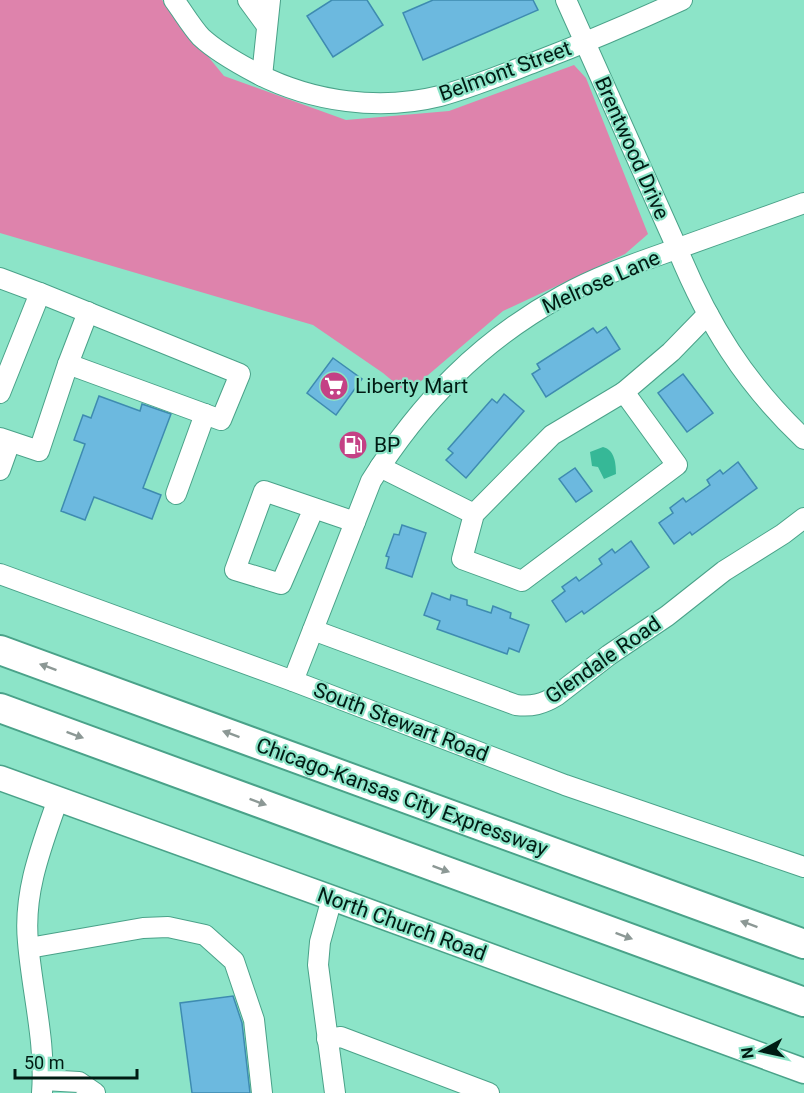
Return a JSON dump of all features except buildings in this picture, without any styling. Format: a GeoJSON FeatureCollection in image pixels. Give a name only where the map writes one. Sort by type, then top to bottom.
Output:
{"type":"FeatureCollection","features":[{"type":"Feature","properties":{"kind":"highway","name":"Chicago-Kansas City Expressway"},"geometry":{"type":"LineString","coordinates":[[0,650],[804,944]]}},
{"type":"Feature","properties":{"kind":"highway"},"geometry":{"type":"LineString","coordinates":[[0,708],[804,1002]]}},
{"type":"Feature","properties":{"kind":"main road","name":"North Church Road"},"geometry":{"type":"LineString","coordinates":[[0,778],[804,1071]]}},
{"type":"Feature","properties":{"kind":"street","name":"Belmont Street"},"geometry":{"type":"LineString","coordinates":[[174,0],[201,36],[223,54],[247,69],[298,91],[326,98],[382,103],[438,96],[465,88],[584,43],[682,0]]}},
{"type":"Feature","properties":{"kind":"street"},"geometry":{"type":"LineString","coordinates":[[248,0],[267,26]]}},
{"type":"Feature","properties":{"kind":"street"},"geometry":{"type":"LineString","coordinates":[[262,76],[270,0]]}},
{"type":"Feature","properties":{"kind":"street","name":"Brentwood Drive"},"geometry":{"type":"LineString","coordinates":[[566,0],[691,282],[708,314],[752,384],[804,439]]}},
{"type":"Feature","properties":{"kind":"street","name":"Melrose Lane"},"geometry":{"type":"LineString","coordinates":[[293,681],[371,481],[406,429],[428,402],[465,365],[533,313],[563,295],[610,273],[804,203]]}},
{"type":"Feature","properties":{"kind":"street"},"geometry":{"type":"LineString","coordinates":[[0,278],[240,374],[221,420],[68,364]]}},
{"type":"Feature","properties":{"kind":"street"},"geometry":{"type":"LineString","coordinates":[[0,393],[40,293]]}},
{"type":"Feature","properties":{"kind":"street"},"geometry":{"type":"LineString","coordinates":[[0,470],[5,440],[39,451],[88,312]]}},
{"type":"Feature","properties":{"kind":"street"},"geometry":{"type":"LineString","coordinates":[[624,392],[677,465],[522,582],[462,559],[474,514],[552,435],[624,392],[671,352],[708,314]]}},
{"type":"Feature","properties":{"kind":"street"},"geometry":{"type":"LineString","coordinates":[[176,494],[205,414]]}},
{"type":"Feature","properties":{"kind":"street"},"geometry":{"type":"LineString","coordinates":[[380,467],[474,514]]}},
{"type":"Feature","properties":{"kind":"street"},"geometry":{"type":"LineString","coordinates":[[314,508],[281,584],[235,570],[264,491],[314,508],[355,522]]}},
{"type":"Feature","properties":{"kind":"street","name":"Glendale Road"},"geometry":{"type":"LineString","coordinates":[[313,630],[516,705],[537,705],[556,696],[724,571],[804,518]]}},
{"type":"Feature","properties":{"kind":"street","name":"South Stewart Road"},"geometry":{"type":"LineString","coordinates":[[0,574],[293,681],[565,785],[804,867]]}},
{"type":"Feature","properties":{"kind":"street"},"geometry":{"type":"LineString","coordinates":[[57,798],[33,872],[28,903],[28,940],[42,1056],[42,1086],[79,1082],[95,1093]]}},
{"type":"Feature","properties":{"kind":"street"},"geometry":{"type":"LineString","coordinates":[[332,898],[320,942],[318,965],[334,1093]]}},
{"type":"Feature","properties":{"kind":"street"},"geometry":{"type":"LineString","coordinates":[[29,948],[143,928],[168,927],[205,935],[234,961],[254,1020],[262,1093]]}},
{"type":"Feature","properties":{"kind":"street"},"geometry":{"type":"LineString","coordinates":[[327,1038],[341,1037],[489,1093]]}},
{"type":"Feature","properties":{"kind":"shaded area"},"geometry":{"type":"Polygon","coordinates":[[[0,0],[162,0],[224,76],[346,120],[449,111],[574,65],[586,78],[648,234],[625,254],[503,311],[407,393],[383,373],[313,325],[0,233],[0,0]]]}},
{"type":"Feature","properties":{"kind":"shaded area"},"geometry":{"type":"Polygon","coordinates":[[[603,447],[612,454],[616,470],[616,474],[604,479],[598,467],[592,466],[590,452],[603,447]]]}},
{"type":"Feature","properties":{"kind":"place","name":"Liberty Mart"},"geometry":{"type":"Point","coordinates":[334,386]}},
{"type":"Feature","properties":{"kind":"place","name":"BP"},"geometry":{"type":"Point","coordinates":[353,445]}}]}
